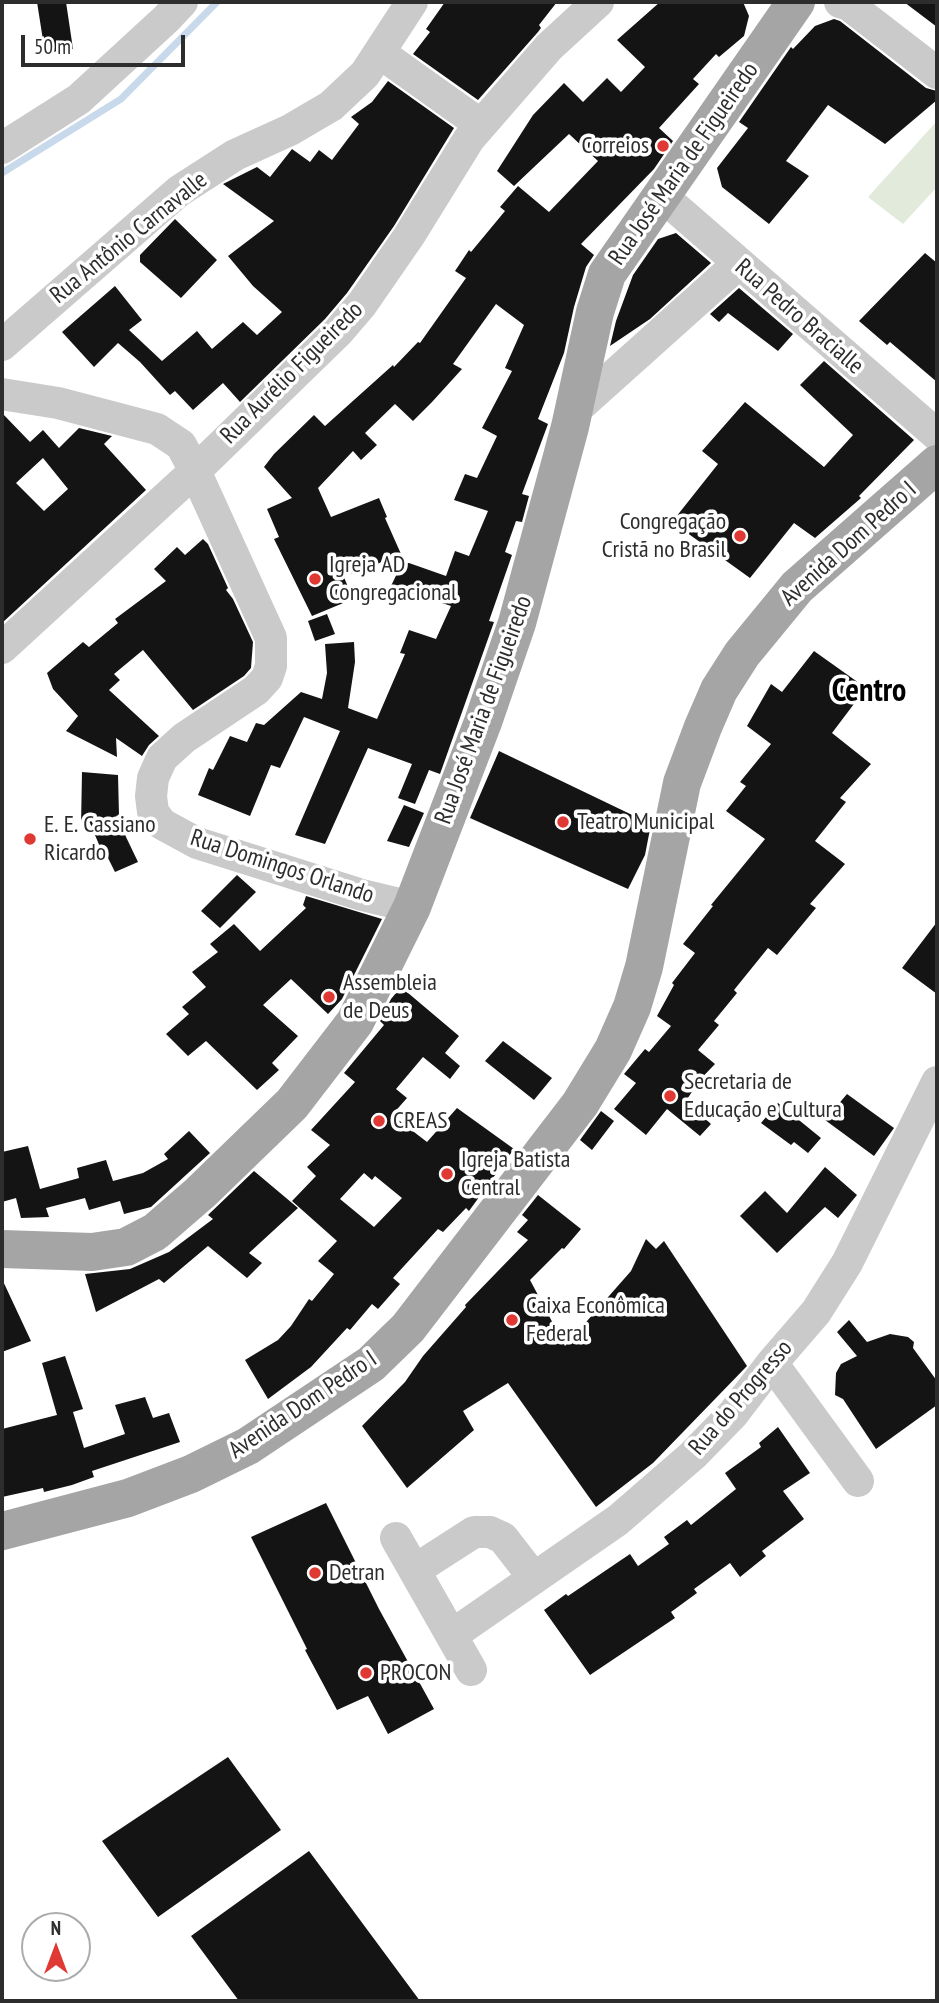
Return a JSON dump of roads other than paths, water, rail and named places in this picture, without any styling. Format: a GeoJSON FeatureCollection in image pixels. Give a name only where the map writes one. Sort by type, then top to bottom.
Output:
{"type":"FeatureCollection","features":[{"type":"Feature","properties":{"kind":"main road","name":"Rua José Maria de Figueiredo"},"geometry":{"type":"LineString","coordinates":[[2,1249],[92,1252],[126,1247],[155,1232],[200,1193],[300,1094],[355,1022],[412,907],[517,623],[574,411],[595,312],[607,274],[796,2]]}},
{"type":"Feature","properties":{"kind":"main road","name":"Avenida Dom Pedro I"},"geometry":{"type":"LineString","coordinates":[[2,1531],[128,1498],[191,1474],[237,1451],[370,1364],[408,1328],[580,1104],[613,1049],[632,1007],[644,967],[682,783],[719,690],[742,654],[797,587],[937,464]]}},
{"type":"Feature","properties":{"kind":"street"},"geometry":{"type":"LineString","coordinates":[[2,148],[79,99],[182,2]]}},
{"type":"Feature","properties":{"kind":"street","name":"Rua Antônio Carnavalle"},"geometry":{"type":"LineString","coordinates":[[2,345],[179,191],[235,155],[290,130],[331,106],[365,74],[412,2]]}},
{"type":"Feature","properties":{"kind":"street","name":"Rua Aurélio Figueiredo"},"geometry":{"type":"LineString","coordinates":[[2,648],[195,471],[338,332],[362,304],[469,139],[549,47],[598,2]]}},
{"type":"Feature","properties":{"kind":"street"},"geometry":{"type":"LineString","coordinates":[[840,2],[849,5],[937,73]]}},
{"type":"Feature","properties":{"kind":"street"},"geometry":{"type":"LineString","coordinates":[[380,53],[481,125]]}},
{"type":"Feature","properties":{"kind":"street","name":"Rua Pedro Bracialle"},"geometry":{"type":"LineString","coordinates":[[662,196],[737,264],[937,435]]}},
{"type":"Feature","properties":{"kind":"street"},"geometry":{"type":"LineString","coordinates":[[574,411],[737,264]]}},
{"type":"Feature","properties":{"kind":"street"},"geometry":{"type":"LineString","coordinates":[[2,394],[58,403],[157,429],[181,445],[195,471]]}},
{"type":"Feature","properties":{"kind":"street","name":"Rua Domingos Orlando"},"geometry":{"type":"LineString","coordinates":[[195,471],[271,638],[271,666],[267,678],[257,690],[184,738],[162,758],[153,778],[150,796],[153,812],[162,824],[197,843],[362,895],[412,907]]}},
{"type":"Feature","properties":{"kind":"street","name":"Rua do Progresso"},"geometry":{"type":"LineString","coordinates":[[452,1635],[618,1520],[694,1455],[733,1414],[816,1312],[846,1263],[937,1082]]}},
{"type":"Feature","properties":{"kind":"street"},"geometry":{"type":"LineString","coordinates":[[772,1363],[858,1481]]}},
{"type":"Feature","properties":{"kind":"street"},"geometry":{"type":"LineString","coordinates":[[415,1570],[474,1532],[490,1532],[503,1538],[534,1578]]}},
{"type":"Feature","properties":{"kind":"street"},"geometry":{"type":"LineString","coordinates":[[396,1538],[471,1670]]}},
{"type":"Feature","properties":{"kind":"waterway"},"geometry":{"type":"LineString","coordinates":[[2,173],[121,99],[217,2]]}},
{"type":"Feature","properties":{"kind":"place","name":"Correios"},"geometry":{"type":"Point","coordinates":[663,146]}},
{"type":"Feature","properties":{"kind":"place","name":"Congregação Cristã no Brasil"},"geometry":{"type":"Point","coordinates":[740,536]}},
{"type":"Feature","properties":{"kind":"place","name":"Igreja AD Congregacional"},"geometry":{"type":"Point","coordinates":[315,579]}},
{"type":"Feature","properties":{"kind":"place","name":"Teatro Municipal"},"geometry":{"type":"Point","coordinates":[563,822]}},
{"type":"Feature","properties":{"kind":"place","name":"E. E. Cassiano Ricardo"},"geometry":{"type":"Point","coordinates":[30,839]}},
{"type":"Feature","properties":{"kind":"place","name":"Assembleia de Deus"},"geometry":{"type":"Point","coordinates":[329,997]}},
{"type":"Feature","properties":{"kind":"place","name":"Secretaria de Educação e Cultura"},"geometry":{"type":"Point","coordinates":[670,1096]}},
{"type":"Feature","properties":{"kind":"place","name":"CREAS"},"geometry":{"type":"Point","coordinates":[379,1121]}},
{"type":"Feature","properties":{"kind":"place","name":"Igreja Batista Central"},"geometry":{"type":"Point","coordinates":[447,1174]}},
{"type":"Feature","properties":{"kind":"place","name":"Caixa Econômica Federal"},"geometry":{"type":"Point","coordinates":[512,1320]}},
{"type":"Feature","properties":{"kind":"place","name":"Detran"},"geometry":{"type":"Point","coordinates":[315,1573]}},
{"type":"Feature","properties":{"kind":"place","name":"PROCON"},"geometry":{"type":"Point","coordinates":[366,1673]}},
{"type":"Feature","properties":{"kind":"district","name":"Centro"},"geometry":{"type":"Point","coordinates":[869,692]}}]}
